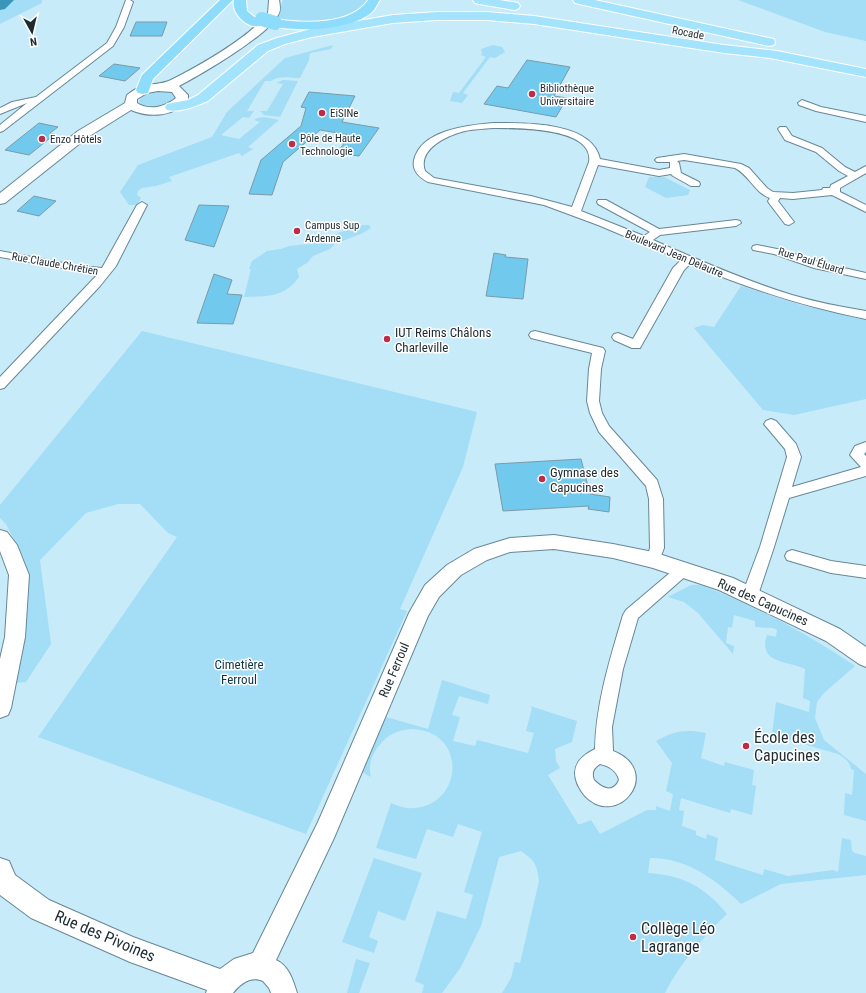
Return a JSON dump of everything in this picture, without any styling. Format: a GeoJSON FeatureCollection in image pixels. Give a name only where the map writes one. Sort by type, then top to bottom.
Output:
{"type":"FeatureCollection","features":[{"type":"Feature","properties":{"kind":"highway"},"geometry":{"type":"LineString","coordinates":[[203,24],[219,0]]}},
{"type":"Feature","properties":{"kind":"highway"},"geometry":{"type":"LineString","coordinates":[[144,90],[147,78],[227,0]]}},
{"type":"Feature","properties":{"kind":"highway"},"geometry":{"type":"LineString","coordinates":[[240,0],[238,3],[240,10],[245,17],[265,23],[302,30],[393,19],[437,16],[495,17],[542,21],[724,49],[777,55]]}},
{"type":"Feature","properties":{"kind":"highway"},"geometry":{"type":"LineString","coordinates":[[248,0],[248,6],[253,14],[265,23],[297,26],[346,20],[360,15],[370,8],[374,0]]}},
{"type":"Feature","properties":{"kind":"highway"},"geometry":{"type":"LineString","coordinates":[[480,0],[866,73]]}},
{"type":"Feature","properties":{"kind":"highway"},"geometry":{"type":"LineString","coordinates":[[509,0],[524,3]]}},
{"type":"Feature","properties":{"kind":"highway"},"geometry":{"type":"LineString","coordinates":[[579,0],[860,62]]}},
{"type":"Feature","properties":{"kind":"highway"},"geometry":{"type":"LineString","coordinates":[[609,0],[785,43]]}},
{"type":"Feature","properties":{"kind":"highway","name":"Rocade"},"geometry":{"type":"LineString","coordinates":[[586,14],[866,67]]}},
{"type":"Feature","properties":{"kind":"highway"},"geometry":{"type":"LineString","coordinates":[[172,107],[192,103],[203,98],[263,48],[281,41],[311,33],[352,25]]}},
{"type":"Feature","properties":{"kind":"highway"},"geometry":{"type":"LineString","coordinates":[[808,49],[860,62]]}},
{"type":"Feature","properties":{"kind":"main road"},"geometry":{"type":"LineString","coordinates":[[131,104],[131,98],[144,90],[166,87],[194,74],[258,30],[272,16],[275,9],[274,0]]}},
{"type":"Feature","properties":{"kind":"main road"},"geometry":{"type":"LineString","coordinates":[[179,91],[194,74]]}},
{"type":"Feature","properties":{"kind":"main road"},"geometry":{"type":"LineString","coordinates":[[112,118],[172,107],[182,99],[182,95],[179,91],[166,87]]}},
{"type":"Feature","properties":{"kind":"main road"},"geometry":{"type":"LineString","coordinates":[[131,104],[145,111]]}},
{"type":"Feature","properties":{"kind":"main road"},"geometry":{"type":"LineString","coordinates":[[0,200],[83,134],[112,118],[131,104]]}},
{"type":"Feature","properties":{"kind":"main road"},"geometry":{"type":"LineString","coordinates":[[0,211],[60,152]]}},
{"type":"Feature","properties":{"kind":"street"},"geometry":{"type":"LineString","coordinates":[[0,129],[94,57],[111,42],[120,27],[129,2]]}},
{"type":"Feature","properties":{"kind":"street"},"geometry":{"type":"LineString","coordinates":[[0,105],[15,104],[40,98]]}},
{"type":"Feature","properties":{"kind":"street"},"geometry":{"type":"LineString","coordinates":[[802,103],[819,109],[866,119]]}},
{"type":"Feature","properties":{"kind":"street"},"geometry":{"type":"LineString","coordinates":[[0,111],[15,104]]}},
{"type":"Feature","properties":{"kind":"street"},"geometry":{"type":"LineString","coordinates":[[0,115],[14,114],[24,110]]}},
{"type":"Feature","properties":{"kind":"street","name":"Boulevard Jean Delautre"},"geometry":{"type":"LineString","coordinates":[[594,161],[592,148],[583,140],[567,133],[548,128],[499,125],[461,130],[446,135],[434,141],[425,149],[420,156],[418,164],[419,171],[424,177],[445,183],[540,200],[575,212],[744,283],[818,306],[866,316]]}},
{"type":"Feature","properties":{"kind":"street"},"geometry":{"type":"LineString","coordinates":[[784,129],[788,138],[819,150],[842,169],[854,175]]}},
{"type":"Feature","properties":{"kind":"street"},"geometry":{"type":"LineString","coordinates":[[660,160],[684,157],[738,166],[752,175],[763,190],[776,196],[835,192]]}},
{"type":"Feature","properties":{"kind":"street"},"geometry":{"type":"LineString","coordinates":[[674,158],[676,174],[695,184]]}},
{"type":"Feature","properties":{"kind":"street"},"geometry":{"type":"LineString","coordinates":[[575,212],[594,161],[659,173],[675,170]]}},
{"type":"Feature","properties":{"kind":"street"},"geometry":{"type":"LineString","coordinates":[[835,192],[835,187],[866,169]]}},
{"type":"Feature","properties":{"kind":"street"},"geometry":{"type":"LineString","coordinates":[[821,188],[835,192],[839,196],[866,209]]}},
{"type":"Feature","properties":{"kind":"street"},"geometry":{"type":"LineString","coordinates":[[776,196],[773,201],[789,222]]}},
{"type":"Feature","properties":{"kind":"street"},"geometry":{"type":"LineString","coordinates":[[602,202],[657,232]]}},
{"type":"Feature","properties":{"kind":"street","name":"Rue Claude Chrétien"},"geometry":{"type":"LineString","coordinates":[[0,254],[79,269],[105,272],[142,205]]}},
{"type":"Feature","properties":{"kind":"street"},"geometry":{"type":"LineString","coordinates":[[644,242],[657,232],[736,223]]}},
{"type":"Feature","properties":{"kind":"street","name":"Rue Paul Éluard"},"geometry":{"type":"LineString","coordinates":[[757,248],[771,248],[811,264],[866,276]]}},
{"type":"Feature","properties":{"kind":"street"},"geometry":{"type":"LineString","coordinates":[[618,337],[636,345],[679,268],[688,260]]}},
{"type":"Feature","properties":{"kind":"street"},"geometry":{"type":"LineString","coordinates":[[0,385],[96,284],[105,272]]}},
{"type":"Feature","properties":{"kind":"street"},"geometry":{"type":"LineString","coordinates":[[535,335],[599,351],[595,369],[593,401],[596,413],[604,429],[652,484],[656,499],[657,548],[653,560]]}},
{"type":"Feature","properties":{"kind":"street"},"geometry":{"type":"LineString","coordinates":[[750,595],[767,548],[794,457],[791,447],[771,424]]}},
{"type":"Feature","properties":{"kind":"street"},"geometry":{"type":"LineString","coordinates":[[866,447],[860,449],[857,455],[866,464]]}},
{"type":"Feature","properties":{"kind":"street"},"geometry":{"type":"LineString","coordinates":[[784,492],[789,493],[866,471]]}},
{"type":"Feature","properties":{"kind":"street"},"geometry":{"type":"LineString","coordinates":[[0,538],[10,550],[19,575],[15,637],[0,708]]}},
{"type":"Feature","properties":{"kind":"street","name":"Rue Ferroul"},"geometry":{"type":"LineString","coordinates":[[260,966],[326,830],[419,613],[432,591],[454,570],[481,554],[510,545],[554,542],[613,551],[653,560]]}},
{"type":"Feature","properties":{"kind":"street"},"geometry":{"type":"LineString","coordinates":[[792,556],[831,567],[866,572]]}},
{"type":"Feature","properties":{"kind":"street","name":"Rue des Capucines"},"geometry":{"type":"LineString","coordinates":[[653,560],[726,584],[750,595],[833,635],[866,658]]}},
{"type":"Feature","properties":{"kind":"street"},"geometry":{"type":"LineString","coordinates":[[604,756],[604,727],[615,669],[631,616],[683,570]]}},
{"type":"Feature","properties":{"kind":"street","name":"Rue des Pivoines"},"geometry":{"type":"LineString","coordinates":[[0,870],[6,884],[40,910],[221,988]]}},
{"type":"Feature","properties":{"kind":"street"},"geometry":{"type":"LineString","coordinates":[[221,988],[234,973],[245,967],[260,966],[268,968],[276,975],[284,993]]}},
{"type":"Feature","properties":{"kind":"green space"},"geometry":{"type":"Polygon","coordinates":[[[0,0],[42,0],[42,3],[0,24],[0,0]]]}},
{"type":"Feature","properties":{"kind":"green space"},"geometry":{"type":"Polygon","coordinates":[[[283,0],[368,0],[364,8],[346,17],[325,22],[304,23],[273,19],[279,12],[283,0]]]}},
{"type":"Feature","properties":{"kind":"green space"},"geometry":{"type":"Polygon","coordinates":[[[738,0],[866,0],[866,41],[825,32],[738,0]]]}},
{"type":"Feature","properties":{"kind":"green space"},"geometry":{"type":"Polygon","coordinates":[[[333,45],[331,49],[310,53],[309,60],[300,78],[281,77],[271,81],[265,81],[247,111],[254,111],[249,118],[243,117],[221,135],[239,139],[260,122],[254,120],[257,118],[266,117],[279,120],[248,147],[253,149],[242,156],[239,153],[169,177],[172,181],[156,186],[142,188],[138,191],[137,195],[141,198],[137,205],[129,205],[120,192],[138,165],[212,137],[227,112],[285,58],[333,45]]]}},
{"type":"Feature","properties":{"kind":"green space"},"geometry":{"type":"Polygon","coordinates":[[[493,45],[502,47],[505,52],[495,58],[490,57],[463,93],[468,95],[462,103],[450,101],[453,92],[459,93],[486,57],[481,55],[481,49],[493,45]]]}},
{"type":"Feature","properties":{"kind":"green space"},"geometry":{"type":"Polygon","coordinates":[[[283,80],[298,81],[280,117],[264,115],[260,111],[267,111],[283,84],[276,83],[283,80]]]}},
{"type":"Feature","properties":{"kind":"green space"},"geometry":{"type":"Polygon","coordinates":[[[155,91],[171,92],[176,97],[175,100],[162,106],[152,108],[139,102],[141,96],[155,91]]]}},
{"type":"Feature","properties":{"kind":"green space"},"geometry":{"type":"Polygon","coordinates":[[[649,177],[664,177],[690,190],[688,195],[666,198],[645,187],[649,177]]]}},
{"type":"Feature","properties":{"kind":"green space"},"geometry":{"type":"Polygon","coordinates":[[[363,225],[369,225],[371,228],[363,233],[335,244],[330,249],[313,256],[307,263],[297,269],[299,277],[287,289],[268,296],[244,297],[252,261],[267,251],[330,239],[338,233],[363,225]]]}},
{"type":"Feature","properties":{"kind":"green space"},"geometry":{"type":"Polygon","coordinates":[[[741,286],[801,305],[866,320],[866,399],[794,415],[763,410],[694,328],[703,325],[714,327],[741,286]]]}},
{"type":"Feature","properties":{"kind":"green space","name":"Cimetière Ferroul"},"geometry":{"type":"Polygon","coordinates":[[[142,331],[477,412],[463,467],[400,609],[407,611],[306,834],[38,737],[177,537],[168,533],[140,504],[118,504],[86,513],[40,560],[51,644],[26,682],[16,683],[25,586],[24,559],[6,524],[0,518],[0,505],[142,331]]]}},
{"type":"Feature","properties":{"kind":"green space"},"geometry":{"type":"Polygon","coordinates":[[[691,585],[706,587],[764,613],[801,632],[855,666],[824,693],[817,702],[815,718],[824,740],[866,774],[866,821],[844,815],[845,793],[852,795],[854,770],[851,769],[846,760],[838,754],[772,735],[776,702],[809,712],[810,701],[803,698],[805,669],[776,660],[766,651],[765,644],[767,635],[776,637],[777,630],[773,628],[755,627],[755,621],[734,615],[732,628],[728,627],[726,643],[734,646],[733,654],[698,613],[684,602],[668,597],[691,585]]]}},
{"type":"Feature","properties":{"kind":"green space"},"geometry":{"type":"Polygon","coordinates":[[[442,680],[490,695],[488,704],[459,696],[452,715],[460,717],[453,741],[475,746],[477,740],[528,753],[534,733],[526,731],[532,708],[530,706],[577,721],[572,742],[555,749],[556,761],[560,768],[548,775],[578,824],[591,820],[600,834],[647,810],[656,810],[656,806],[670,811],[673,794],[666,791],[672,763],[656,741],[674,733],[686,731],[706,733],[701,758],[724,766],[725,762],[754,770],[752,785],[756,786],[752,815],[731,809],[730,813],[681,798],[679,810],[684,811],[682,826],[696,831],[696,835],[706,839],[707,834],[718,838],[715,860],[763,875],[764,869],[788,876],[833,870],[838,872],[842,838],[851,840],[852,851],[866,856],[866,875],[781,884],[741,904],[711,878],[689,866],[664,859],[650,858],[648,873],[672,876],[692,884],[710,896],[727,914],[709,932],[685,961],[665,993],[502,993],[511,978],[515,962],[520,963],[539,881],[534,863],[521,851],[499,857],[481,926],[461,967],[442,993],[422,993],[424,985],[415,981],[437,911],[466,919],[473,895],[464,892],[482,832],[458,824],[453,837],[427,829],[416,859],[376,848],[391,803],[406,808],[425,806],[439,798],[448,786],[452,772],[451,757],[444,743],[432,733],[413,729],[393,734],[383,741],[374,753],[370,767],[371,777],[362,772],[386,717],[428,729],[442,680]]]}},
{"type":"Feature","properties":{"kind":"green space"},"geometry":{"type":"Polygon","coordinates":[[[374,858],[422,873],[405,921],[378,911],[369,937],[378,941],[374,953],[342,942],[374,858]]]}},
{"type":"Feature","properties":{"kind":"green space"},"geometry":{"type":"Polygon","coordinates":[[[356,959],[370,963],[359,993],[347,993],[356,959]]]}},
{"type":"Feature","properties":{"kind":"building"},"geometry":{"type":"Polygon","coordinates":[[[136,22],[167,22],[162,36],[130,36],[136,22]]]}},
{"type":"Feature","properties":{"kind":"building"},"geometry":{"type":"Polygon","coordinates":[[[527,60],[570,67],[554,96],[567,98],[556,117],[484,104],[497,86],[508,88],[527,60]]]}},
{"type":"Feature","properties":{"kind":"building"},"geometry":{"type":"Polygon","coordinates":[[[114,64],[140,68],[125,81],[99,76],[114,64]]]}},
{"type":"Feature","properties":{"kind":"building","name":"Pôle de Haute Technologie"},"geometry":{"type":"Polygon","coordinates":[[[309,92],[355,96],[342,122],[379,128],[359,156],[337,153],[350,135],[320,130],[283,162],[272,195],[249,194],[261,160],[301,126],[306,108],[301,107],[309,92]]]}},
{"type":"Feature","properties":{"kind":"building","name":"Enzo Hôtels"},"geometry":{"type":"Polygon","coordinates":[[[39,123],[58,127],[50,133],[55,134],[29,155],[5,150],[39,123]]]}},
{"type":"Feature","properties":{"kind":"building"},"geometry":{"type":"Polygon","coordinates":[[[34,196],[56,201],[39,216],[17,211],[34,196]]]}},
{"type":"Feature","properties":{"kind":"building"},"geometry":{"type":"Polygon","coordinates":[[[199,205],[229,206],[214,247],[185,240],[199,205]]]}},
{"type":"Feature","properties":{"kind":"building"},"geometry":{"type":"Polygon","coordinates":[[[494,253],[506,255],[505,257],[528,259],[523,299],[486,296],[494,253]]]}},
{"type":"Feature","properties":{"kind":"building"},"geometry":{"type":"Polygon","coordinates":[[[214,274],[232,280],[227,294],[242,295],[233,324],[197,323],[214,274]]]}},
{"type":"Feature","properties":{"kind":"building","name":"Gymnase des Capucines"},"geometry":{"type":"Polygon","coordinates":[[[581,459],[590,494],[610,497],[609,512],[588,509],[589,506],[503,511],[495,464],[581,459]]]}},
{"type":"Feature","properties":{"kind":"waterway"},"geometry":{"type":"LineString","coordinates":[[0,6],[8,0]]}},
{"type":"Feature","properties":{"kind":"place","name":"Bibliothèque Universitaire"},"geometry":{"type":"Point","coordinates":[532,94]}},
{"type":"Feature","properties":{"kind":"place","name":"EiSINe"},"geometry":{"type":"Point","coordinates":[322,113]}},
{"type":"Feature","properties":{"kind":"place","name":"Enzo Hôtels"},"geometry":{"type":"Point","coordinates":[42,139]}},
{"type":"Feature","properties":{"kind":"place","name":"Pôle de Haute Technologie"},"geometry":{"type":"Point","coordinates":[292,144]}},
{"type":"Feature","properties":{"kind":"place","name":"Campus Sup Ardenne"},"geometry":{"type":"Point","coordinates":[297,231]}},
{"type":"Feature","properties":{"kind":"place","name":"IUT Reims Châlons Charleville"},"geometry":{"type":"Point","coordinates":[387,339]}},
{"type":"Feature","properties":{"kind":"place","name":"Gymnase des Capucines"},"geometry":{"type":"Point","coordinates":[542,479]}},
{"type":"Feature","properties":{"kind":"place","name":"École des Capucines"},"geometry":{"type":"Point","coordinates":[746,746]}},
{"type":"Feature","properties":{"kind":"place","name":"Collège Léo Lagrange"},"geometry":{"type":"Point","coordinates":[633,937]}}]}
